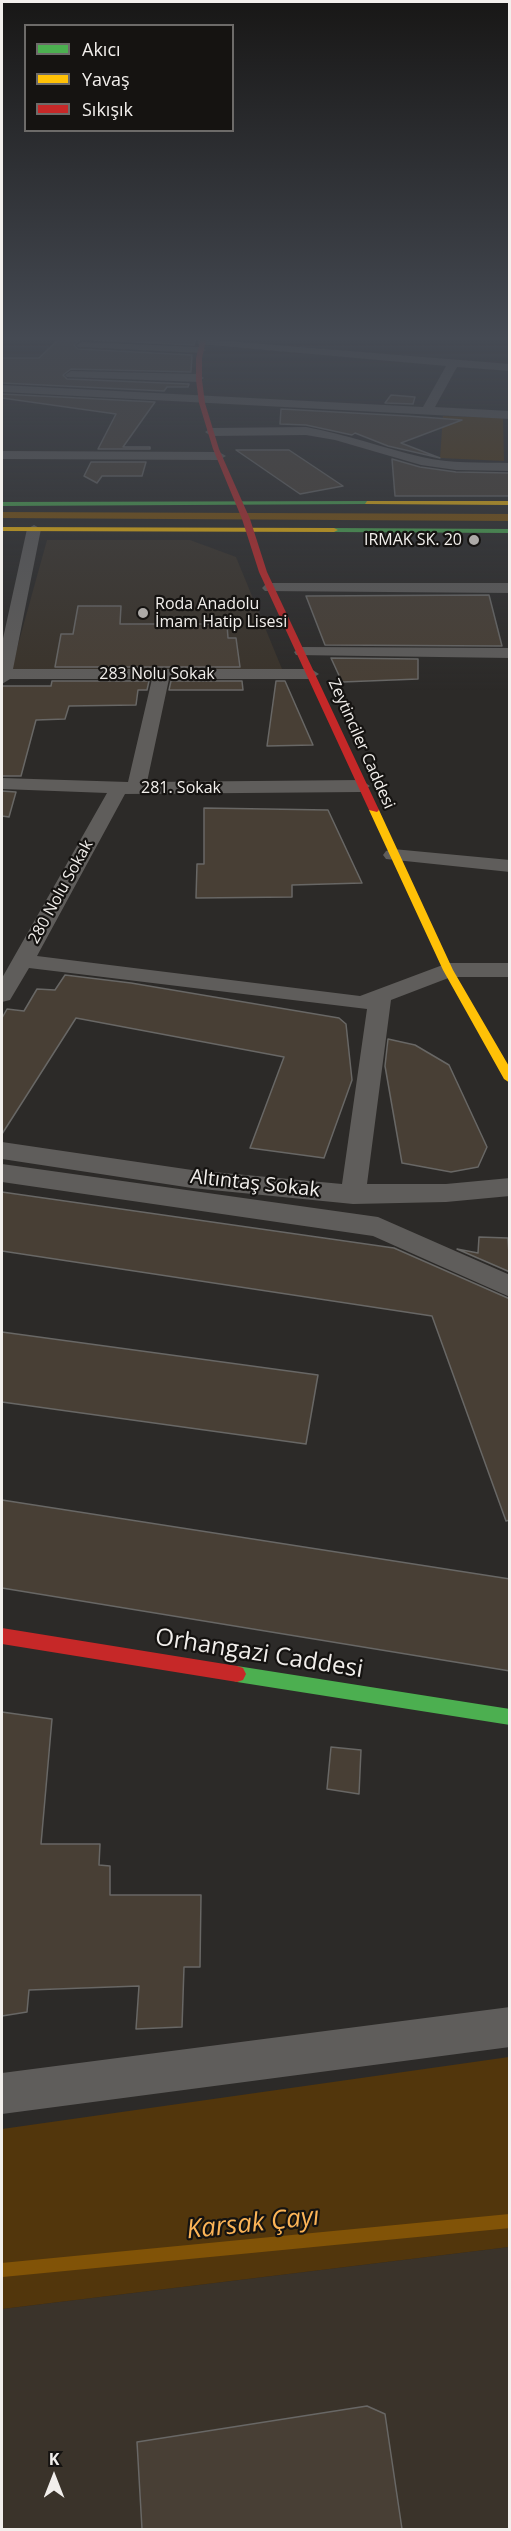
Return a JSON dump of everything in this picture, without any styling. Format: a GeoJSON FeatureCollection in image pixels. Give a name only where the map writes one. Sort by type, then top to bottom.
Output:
{"type":"FeatureCollection","features":[{"type":"Feature","properties":{"kind":"street"},"geometry":{"type":"LineString","coordinates":[[27,455],[219,456]]}},
{"type":"Feature","properties":{"kind":"street"},"geometry":{"type":"LineString","coordinates":[[401,455],[421,461],[456,466],[510,467]]}},
{"type":"Feature","properties":{"kind":"street","name":"Zeytinciler Caddesi"},"geometry":{"type":"LineString","coordinates":[[219,456],[270,588],[302,652],[393,855],[448,970],[510,1079]]}},
{"type":"Feature","properties":{"kind":"street"},"geometry":{"type":"LineString","coordinates":[[2,529],[510,503]]}},
{"type":"Feature","properties":{"kind":"street"},"geometry":{"type":"LineString","coordinates":[[2,504],[510,531]]}},
{"type":"Feature","properties":{"kind":"street"},"geometry":{"type":"LineString","coordinates":[[2,677],[5,652],[34,529]]}},
{"type":"Feature","properties":{"kind":"street"},"geometry":{"type":"LineString","coordinates":[[270,588],[510,588]]}},
{"type":"Feature","properties":{"kind":"street"},"geometry":{"type":"LineString","coordinates":[[2,593],[20,593]]}},
{"type":"Feature","properties":{"kind":"street"},"geometry":{"type":"LineString","coordinates":[[302,652],[510,652]]}},
{"type":"Feature","properties":{"kind":"street","name":"280 Nolu Sokak"},"geometry":{"type":"LineString","coordinates":[[2,995],[128,788],[162,674]]}},
{"type":"Feature","properties":{"kind":"street","name":"283 Nolu Sokak"},"geometry":{"type":"LineString","coordinates":[[2,677],[311,674]]}},
{"type":"Feature","properties":{"kind":"street","name":"281. Sokak"},"geometry":{"type":"LineString","coordinates":[[2,783],[128,788],[362,786]]}},
{"type":"Feature","properties":{"kind":"street"},"geometry":{"type":"LineString","coordinates":[[393,855],[510,866]]}},
{"type":"Feature","properties":{"kind":"street"},"geometry":{"type":"LineString","coordinates":[[23,962],[362,1003],[448,970],[510,970]]}},
{"type":"Feature","properties":{"kind":"street"},"geometry":{"type":"LineString","coordinates":[[378,1227],[365,1196],[380,996]]}},
{"type":"Feature","properties":{"kind":"street","name":"Altıntaş Sokak"},"geometry":{"type":"LineString","coordinates":[[2,1150],[217,1181],[365,1196],[453,1195],[510,1187]]}},
{"type":"Feature","properties":{"kind":"street","name":"Altıntaş Sokak"},"geometry":{"type":"LineString","coordinates":[[2,1173],[378,1227],[510,1287]]}},
{"type":"Feature","properties":{"kind":"street","name":"Orhangazi Caddesi"},"geometry":{"type":"LineString","coordinates":[[2,1636],[510,1717]]}},
{"type":"Feature","properties":{"kind":"street"},"geometry":{"type":"LineString","coordinates":[[2,2094],[510,2027]]}},
{"type":"Feature","properties":{"kind":"shaded area"},"geometry":{"type":"Polygon","coordinates":[[[440,455],[504,455],[504,461],[440,458],[440,455]]]}},
{"type":"Feature","properties":{"kind":"shaded area"},"geometry":{"type":"Polygon","coordinates":[[[2,512],[510,514],[509,521],[2,518],[2,512]]]}},
{"type":"Feature","properties":{"kind":"shaded area","name":"Roda Anadolu İmam Hatip Lisesi"},"geometry":{"type":"Polygon","coordinates":[[[47,540],[190,540],[236,557],[282,669],[11,670],[47,540]]]}},
{"type":"Feature","properties":{"kind":"shaded area"},"geometry":{"type":"Polygon","coordinates":[[[509,2057],[509,2247],[2,2309],[2,2129],[509,2057]]]}},
{"type":"Feature","properties":{"kind":"shaded area"},"geometry":{"type":"Polygon","coordinates":[[[509,2247],[509,2529],[2,2529],[2,2309],[509,2247]]]}},
{"type":"Feature","properties":{"kind":"building"},"geometry":{"type":"Polygon","coordinates":[[[243,455],[297,455],[343,486],[300,494],[243,455]]]}},
{"type":"Feature","properties":{"kind":"building"},"geometry":{"type":"Polygon","coordinates":[[[392,459],[420,467],[456,472],[510,473],[510,496],[395,496],[392,459]]]}},
{"type":"Feature","properties":{"kind":"building"},"geometry":{"type":"Polygon","coordinates":[[[91,462],[146,462],[142,476],[102,476],[97,483],[84,476],[91,462]]]}},
{"type":"Feature","properties":{"kind":"building"},"geometry":{"type":"Polygon","coordinates":[[[489,595],[502,646],[325,645],[306,596],[489,595]]]}},
{"type":"Feature","properties":{"kind":"building"},"geometry":{"type":"Polygon","coordinates":[[[78,606],[121,606],[120,624],[227,624],[228,638],[236,638],[240,667],[55,667],[61,634],[73,634],[78,606]]]}},
{"type":"Feature","properties":{"kind":"building"},"geometry":{"type":"Polygon","coordinates":[[[331,658],[418,659],[418,679],[342,682],[331,658]]]}},
{"type":"Feature","properties":{"kind":"building"},"geometry":{"type":"Polygon","coordinates":[[[52,681],[149,681],[147,690],[138,690],[136,705],[69,706],[65,719],[36,720],[21,776],[2,776],[2,686],[51,686],[52,681]]]}},
{"type":"Feature","properties":{"kind":"building"},"geometry":{"type":"Polygon","coordinates":[[[171,681],[242,681],[243,690],[169,690],[171,681]]]}},
{"type":"Feature","properties":{"kind":"building"},"geometry":{"type":"Polygon","coordinates":[[[276,681],[285,681],[313,745],[267,746],[276,681]]]}},
{"type":"Feature","properties":{"kind":"building"},"geometry":{"type":"Polygon","coordinates":[[[2,791],[16,792],[9,817],[2,816],[2,791]]]}},
{"type":"Feature","properties":{"kind":"building"},"geometry":{"type":"Polygon","coordinates":[[[204,808],[328,810],[362,883],[292,885],[292,897],[196,898],[197,864],[204,864],[204,808]]]}},
{"type":"Feature","properties":{"kind":"building"},"geometry":{"type":"Polygon","coordinates":[[[65,975],[131,983],[339,1018],[346,1024],[352,1080],[324,1158],[250,1148],[284,1057],[76,1018],[2,1134],[2,1018],[7,1009],[24,1011],[37,989],[55,990],[65,975]]]}},
{"type":"Feature","properties":{"kind":"building"},"geometry":{"type":"Polygon","coordinates":[[[388,1039],[415,1045],[449,1065],[487,1147],[478,1167],[451,1172],[402,1163],[385,1066],[388,1039]]]}},
{"type":"Feature","properties":{"kind":"building"},"geometry":{"type":"Polygon","coordinates":[[[2,1192],[394,1248],[510,1299],[510,1520],[506,1521],[432,1316],[2,1251],[2,1192]]]}},
{"type":"Feature","properties":{"kind":"building"},"geometry":{"type":"Polygon","coordinates":[[[479,1237],[508,1238],[510,1272],[457,1249],[478,1253],[479,1237]]]}},
{"type":"Feature","properties":{"kind":"building"},"geometry":{"type":"Polygon","coordinates":[[[2,1332],[318,1375],[306,1444],[2,1402],[2,1332]]]}},
{"type":"Feature","properties":{"kind":"building"},"geometry":{"type":"Polygon","coordinates":[[[2,1500],[510,1579],[510,1671],[2,1588],[2,1500]]]}},
{"type":"Feature","properties":{"kind":"building"},"geometry":{"type":"Polygon","coordinates":[[[2,1712],[52,1719],[41,1844],[100,1844],[99,1865],[110,1866],[110,1895],[201,1895],[200,1967],[184,1967],[182,2027],[136,2029],[139,1986],[29,1990],[27,2012],[2,2016],[2,1712]]]}},
{"type":"Feature","properties":{"kind":"building"},"geometry":{"type":"Polygon","coordinates":[[[331,1747],[361,1750],[359,1794],[327,1789],[331,1747]]]}},
{"type":"Feature","properties":{"kind":"building"},"geometry":{"type":"Polygon","coordinates":[[[367,2406],[385,2414],[402,2529],[142,2529],[137,2442],[367,2406]]]}},
{"type":"Feature","properties":{"kind":"waterway","name":"Karsak Çayı"},"geometry":{"type":"LineString","coordinates":[[2,2270],[510,2221]]}},
{"type":"Feature","properties":{"kind":"traffic: fast"},"geometry":{"type":"LineString","coordinates":[[2,504],[367,503]]}},
{"type":"Feature","properties":{"kind":"traffic: fast"},"geometry":{"type":"LineString","coordinates":[[334,530],[510,531]]}},
{"type":"Feature","properties":{"kind":"traffic: fast"},"geometry":{"type":"LineString","coordinates":[[237,1674],[510,1717]]}},
{"type":"Feature","properties":{"kind":"traffic: slow"},"geometry":{"type":"LineString","coordinates":[[367,503],[510,503]]}},
{"type":"Feature","properties":{"kind":"traffic: slow"},"geometry":{"type":"LineString","coordinates":[[2,529],[334,530]]}},
{"type":"Feature","properties":{"kind":"traffic: slow"},"geometry":{"type":"LineString","coordinates":[[374,810],[448,970],[510,1079]]}},
{"type":"Feature","properties":{"kind":"traffic: jam"},"geometry":{"type":"LineString","coordinates":[[219,455],[246,519],[263,572],[374,810]]}},
{"type":"Feature","properties":{"kind":"traffic: jam"},"geometry":{"type":"LineString","coordinates":[[2,1636],[237,1674]]}},
{"type":"Feature","properties":{"kind":"place","name":"IRMAK SK. 20"},"geometry":{"type":"Point","coordinates":[474,540]}},
{"type":"Feature","properties":{"kind":"place","name":"Roda Anadolu İmam Hatip Lisesi"},"geometry":{"type":"Point","coordinates":[143,613]}}]}
